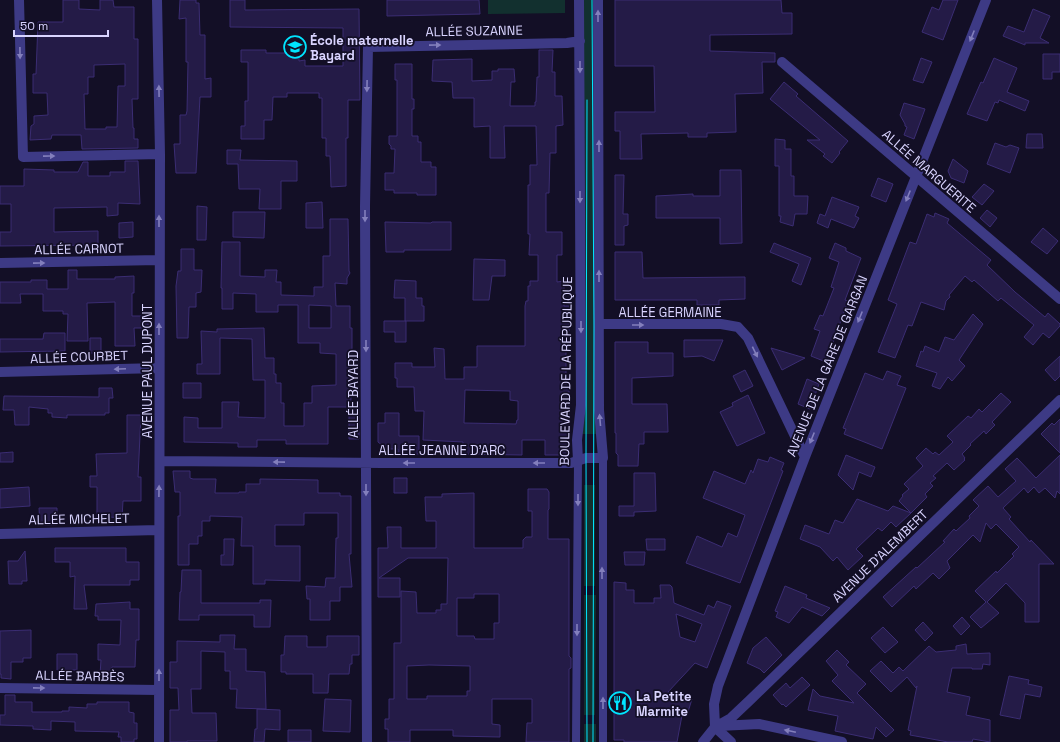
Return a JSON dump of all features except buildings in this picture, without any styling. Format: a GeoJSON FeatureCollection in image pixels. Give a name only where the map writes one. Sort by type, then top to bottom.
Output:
{"type":"FeatureCollection","features":[{"type":"Feature","properties":{"kind":"street"},"geometry":{"type":"LineString","coordinates":[[19,0],[23,157],[160,154]]}},
{"type":"Feature","properties":{"kind":"street","name":"AVENUE PAUL DUPONT"},"geometry":{"type":"LineString","coordinates":[[157,0],[160,154],[160,461],[158,530],[159,742]]}},
{"type":"Feature","properties":{"kind":"street","name":"BOULEVARD DE LA RÉPUBLIQUE"},"geometry":{"type":"LineString","coordinates":[[576,742],[577,440],[581,405],[579,0]]}},
{"type":"Feature","properties":{"kind":"street"},"geometry":{"type":"LineString","coordinates":[[598,0],[599,410],[603,458],[603,742]]}},
{"type":"Feature","properties":{"kind":"street","name":"AVENUE DE LA GARE DE GARGAN"},"geometry":{"type":"LineString","coordinates":[[715,727],[714,704],[718,686],[805,457],[986,0]]}},
{"type":"Feature","properties":{"kind":"street","name":"ALLÉE SUZANNE"},"geometry":{"type":"LineString","coordinates":[[368,47],[567,43],[580,41]]}},
{"type":"Feature","properties":{"kind":"street","name":"ALLÉE BAYARD"},"geometry":{"type":"LineString","coordinates":[[367,742],[365,206],[368,47]]}},
{"type":"Feature","properties":{"kind":"street","name":"ALLÉE MARGUERITE"},"geometry":{"type":"LineString","coordinates":[[782,62],[1060,299]]}},
{"type":"Feature","properties":{"kind":"street","name":"ALLÉE CARNOT"},"geometry":{"type":"LineString","coordinates":[[0,263],[159,260]]}},
{"type":"Feature","properties":{"kind":"street","name":"ALLÉE GERMAINE"},"geometry":{"type":"LineString","coordinates":[[599,324],[721,324],[738,327],[748,338],[805,457]]}},
{"type":"Feature","properties":{"kind":"street","name":"ALLÉE COURBET"},"geometry":{"type":"LineString","coordinates":[[0,372],[159,368]]}},
{"type":"Feature","properties":{"kind":"street","name":"AVENUE D'ALEMBERT"},"geometry":{"type":"LineString","coordinates":[[715,727],[730,718],[749,701],[1060,400]]}},
{"type":"Feature","properties":{"kind":"street","name":"ALLÉE JEANNE D'ARC"},"geometry":{"type":"LineString","coordinates":[[160,461],[571,463],[586,458],[603,458]]}},
{"type":"Feature","properties":{"kind":"street","name":"ALLÉE MICHELET"},"geometry":{"type":"LineString","coordinates":[[0,534],[158,530]]}},
{"type":"Feature","properties":{"kind":"street","name":"ALLÉE BARBÈS"},"geometry":{"type":"LineString","coordinates":[[0,688],[159,690]]}},
{"type":"Feature","properties":{"kind":"street"},"geometry":{"type":"LineString","coordinates":[[703,742],[715,727],[759,724],[842,742]]}},
{"type":"Feature","properties":{"kind":"street"},"geometry":{"type":"LineString","coordinates":[[715,727],[731,742]]}},
{"type":"Feature","properties":{"kind":"green space"},"geometry":{"type":"Polygon","coordinates":[[[488,0],[565,0],[565,13],[488,14],[488,0]]]}},
{"type":"Feature","properties":{"kind":"green space"},"geometry":{"type":"Polygon","coordinates":[[[583,0],[595,0],[599,434],[581,434],[583,0]]]}},
{"type":"Feature","properties":{"kind":"green space"},"geometry":{"type":"Polygon","coordinates":[[[584,485],[595,485],[595,586],[584,586],[584,485]]]}},
{"type":"Feature","properties":{"kind":"green space"},"geometry":{"type":"Polygon","coordinates":[[[584,595],[596,595],[595,715],[584,715],[584,595]]]}},
{"type":"Feature","properties":{"kind":"green space"},"geometry":{"type":"Polygon","coordinates":[[[584,724],[596,724],[596,742],[584,742],[584,724]]]}},
{"type":"Feature","properties":{"kind":"tram line"},"geometry":{"type":"LineString","coordinates":[[592,0],[594,326],[593,742]]}},
{"type":"Feature","properties":{"kind":"tram line"},"geometry":{"type":"LineString","coordinates":[[587,100],[587,742]]}},
{"type":"Feature","properties":{"kind":"place","name":"École maternelle Bayard"},"geometry":{"type":"Point","coordinates":[295,47]}},
{"type":"Feature","properties":{"kind":"place","name":"La Petite Marmite"},"geometry":{"type":"Point","coordinates":[620,703]}}]}
